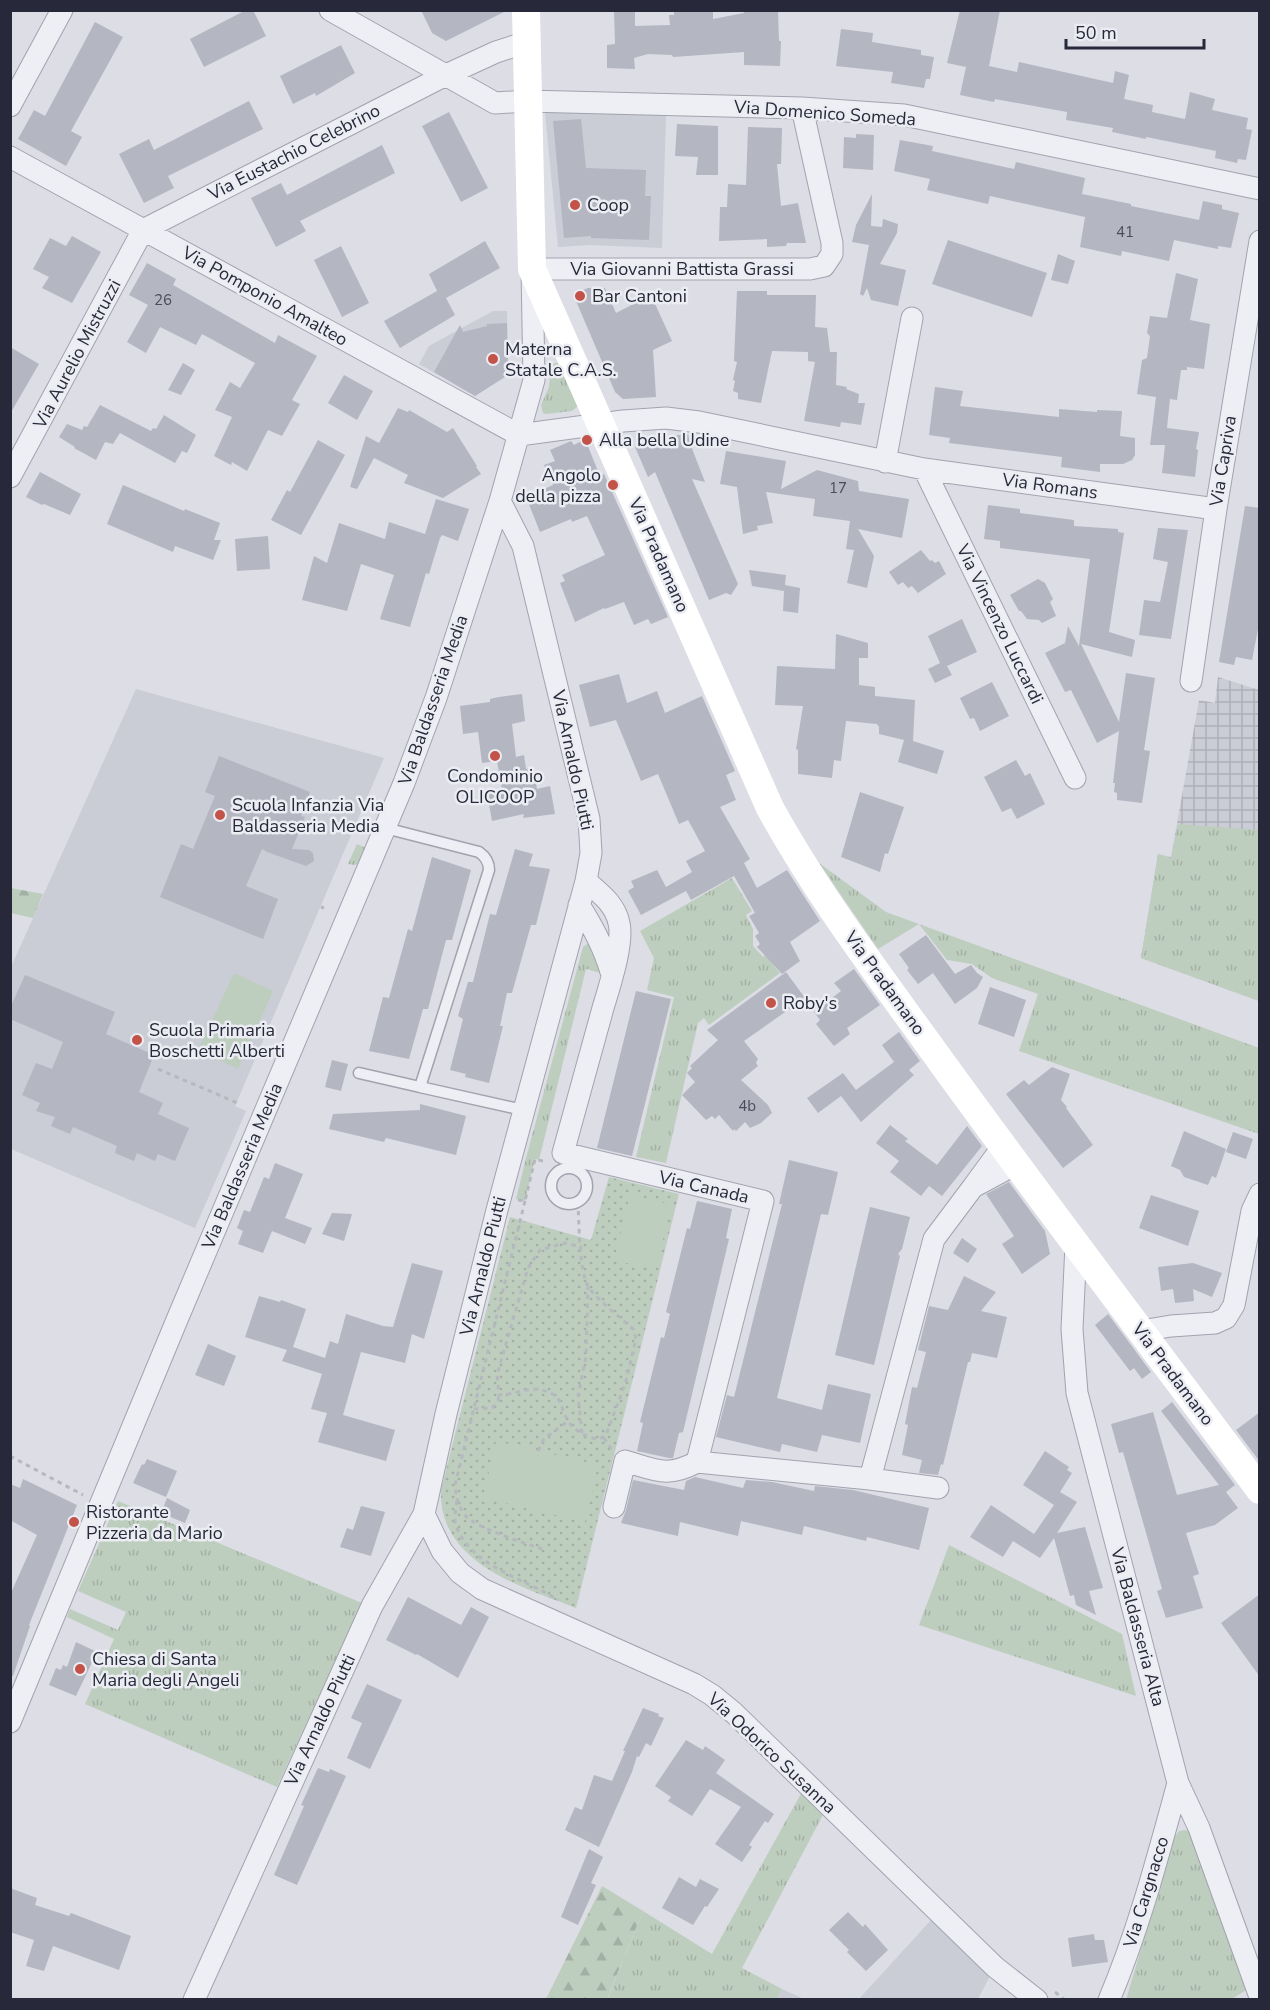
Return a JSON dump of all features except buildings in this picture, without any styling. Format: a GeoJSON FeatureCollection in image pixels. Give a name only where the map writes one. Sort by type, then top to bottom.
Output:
{"type":"FeatureCollection","features":[{"type":"Feature","properties":{"kind":"street"},"geometry":{"type":"LineString","coordinates":[[10,106],[62,10]]}},
{"type":"Feature","properties":{"kind":"street","name":"Via Domenico Someda"},"geometry":{"type":"LineString","coordinates":[[330,10],[495,103],[528,101],[802,108],[904,115],[1260,189]]}},
{"type":"Feature","properties":{"kind":"street"},"geometry":{"type":"LineString","coordinates":[[526,10],[532,269]]}},
{"type":"Feature","properties":{"kind":"street","name":"Via Eustachio Celebrino"},"geometry":{"type":"LineString","coordinates":[[143,230],[446,75],[496,52],[526,42]]}},
{"type":"Feature","properties":{"kind":"street","name":"Via Giovanni Battista Grassi"},"geometry":{"type":"LineString","coordinates":[[532,269],[810,269],[824,266],[832,254],[832,243],[802,108]]}},
{"type":"Feature","properties":{"kind":"street","name":"Via Pomponio Amalteo"},"geometry":{"type":"LineString","coordinates":[[10,157],[519,435]]}},
{"type":"Feature","properties":{"kind":"street","name":"Via Aurelio Mistruzzi"},"geometry":{"type":"LineString","coordinates":[[10,477],[143,230]]}},
{"type":"Feature","properties":{"kind":"street","name":"Via Capriva"},"geometry":{"type":"LineString","coordinates":[[1191,681],[1215,509],[1260,241]]}},
{"type":"Feature","properties":{"kind":"street","name":"Via Pradamano"},"geometry":{"type":"LineString","coordinates":[[532,269],[602,423],[770,808],[793,850],[824,898],[1009,1155],[1260,1490]]}},
{"type":"Feature","properties":{"kind":"street","name":"Via Baldasseria Media"},"geometry":{"type":"LineString","coordinates":[[10,1722],[178,1315],[385,828],[430,715],[500,501],[534,380],[532,269]]}},
{"type":"Feature","properties":{"kind":"street"},"geometry":{"type":"LineString","coordinates":[[885,462],[912,318]]}},
{"type":"Feature","properties":{"kind":"street","name":"Via Romans"},"geometry":{"type":"LineString","coordinates":[[519,435],[602,423],[666,418],[699,422],[924,469],[1215,509]]}},
{"type":"Feature","properties":{"kind":"street","name":"Via Vincenzo Luccardi"},"geometry":{"type":"LineString","coordinates":[[924,469],[1075,778]]}},
{"type":"Feature","properties":{"kind":"street","name":"Via Arnaldo Piutti"},"geometry":{"type":"LineString","coordinates":[[194,2000],[372,1606],[424,1514],[446,1414],[523,1110],[586,881],[591,853],[589,819],[523,546],[500,501]]}},
{"type":"Feature","properties":{"kind":"street"},"geometry":{"type":"LineString","coordinates":[[562,1163],[612,976],[620,930],[613,907],[586,881]]}},
{"type":"Feature","properties":{"kind":"street"},"geometry":{"type":"LineString","coordinates":[[579,905],[606,953],[612,976]]}},
{"type":"Feature","properties":{"kind":"street"},"geometry":{"type":"LineString","coordinates":[[870,1479],[934,1239],[973,1187],[1009,1155]]}},
{"type":"Feature","properties":{"kind":"street","name":"Via Canada"},"geometry":{"type":"LineString","coordinates":[[562,1163],[762,1201],[697,1462]]}},
{"type":"Feature","properties":{"kind":"street"},"geometry":{"type":"LineString","coordinates":[[1141,1331],[1215,1323],[1226,1318],[1234,1305],[1252,1211],[1260,1194]]}},
{"type":"Feature","properties":{"kind":"street","name":"Via Baldasseria Alta"},"geometry":{"type":"LineString","coordinates":[[1076,1245],[1072,1329],[1077,1393],[1178,1783],[1199,1828],[1260,1997]]}},
{"type":"Feature","properties":{"kind":"street"},"geometry":{"type":"LineString","coordinates":[[614,1507],[625,1461],[669,1472],[681,1470],[697,1462],[938,1488]]}},
{"type":"Feature","properties":{"kind":"street","name":"Via Odorico Susanna"},"geometry":{"type":"LineString","coordinates":[[424,1514],[442,1551],[460,1573],[482,1589],[694,1684],[712,1695],[750,1728],[995,1968],[1037,2000]]}},
{"type":"Feature","properties":{"kind":"street","name":"Via Cargnacco"},"geometry":{"type":"LineString","coordinates":[[1109,2000],[1126,1959],[1148,1892],[1178,1783]]}},
{"type":"Feature","properties":{"kind":"lane"},"geometry":{"type":"LineString","coordinates":[[385,828],[479,852],[489,864],[420,1087]]}},
{"type":"Feature","properties":{"kind":"lane"},"geometry":{"type":"LineString","coordinates":[[359,1073],[523,1110]]}},
{"type":"Feature","properties":{"kind":"lane"},"geometry":{"type":"LineString","coordinates":[[562,1163],[576,1170],[586,1180],[585,1194],[578,1202],[565,1204],[554,1196],[552,1182],[562,1163]]}},
{"type":"Feature","properties":{"kind":"path"},"geometry":{"type":"LineString","coordinates":[[341,827],[356,833]]}},
{"type":"Feature","properties":{"kind":"path"},"geometry":{"type":"LineString","coordinates":[[158,1069],[240,1104]]}},
{"type":"Feature","properties":{"kind":"path"},"geometry":{"type":"LineString","coordinates":[[542,1549],[466,1517],[457,1501],[455,1485],[535,1159],[562,1163]]}},
{"type":"Feature","properties":{"kind":"path"},"geometry":{"type":"LineString","coordinates":[[516,1199],[525,1201]]}},
{"type":"Feature","properties":{"kind":"path"},"geometry":{"type":"LineString","coordinates":[[578,1202],[583,1266],[588,1287],[586,1356],[578,1396],[582,1433]]}},
{"type":"Feature","properties":{"kind":"path"},"geometry":{"type":"LineString","coordinates":[[474,1409],[492,1408],[498,1401],[497,1375],[528,1268],[540,1250],[547,1247],[565,1243],[582,1247]]}},
{"type":"Feature","properties":{"kind":"path"},"geometry":{"type":"LineString","coordinates":[[499,1395],[532,1389],[555,1395],[563,1406],[568,1421],[582,1433],[596,1439],[604,1438],[626,1381],[636,1339],[633,1329],[588,1287]]}},
{"type":"Feature","properties":{"kind":"path"},"geometry":{"type":"LineString","coordinates":[[538,1451],[544,1439],[568,1421]]}},
{"type":"Feature","properties":{"kind":"path"},"geometry":{"type":"LineString","coordinates":[[10,1456],[101,1504]]}},
{"type":"Feature","properties":{"kind":"shaded area"},"geometry":{"type":"Polygon","coordinates":[[[545,112],[666,115],[662,248],[591,245],[558,247],[545,112]]]}},
{"type":"Feature","properties":{"kind":"shaded area","name":"Materna Statale C.A.S."},"geometry":{"type":"Polygon","coordinates":[[[493,311],[507,311],[508,375],[475,396],[419,364],[429,346],[493,311]]]}},
{"type":"Feature","properties":{"kind":"shaded area"},"geometry":{"type":"Polygon","coordinates":[[[1218,677],[1259,690],[1259,1001],[1141,958],[1158,854],[1171,857],[1199,700],[1215,703],[1218,677]]]}},
{"type":"Feature","properties":{"kind":"shaded area"},"geometry":{"type":"Polygon","coordinates":[[[136,689],[384,758],[235,1106],[246,1111],[195,1228],[11,1149],[11,967],[136,689]]]}},
{"type":"Feature","properties":{"kind":"shaded area"},"geometry":{"type":"Polygon","coordinates":[[[932,1919],[990,1976],[978,1999],[858,2000],[932,1919]]]}},
{"type":"Feature","properties":{"kind":"shaded area"},"geometry":{"type":"Polygon","coordinates":[[[782,1989],[804,1999],[777,1999],[782,1989]]]}},
{"type":"Feature","properties":{"kind":"green space"},"geometry":{"type":"Polygon","coordinates":[[[558,363],[578,406],[572,411],[546,414],[543,413],[541,405],[549,387],[551,367],[558,363]]]}},
{"type":"Feature","properties":{"kind":"green space"},"geometry":{"type":"Polygon","coordinates":[[[1178,824],[1259,830],[1259,1001],[1141,958],[1158,854],[1171,858],[1178,824]]]}},
{"type":"Feature","properties":{"kind":"green space"},"geometry":{"type":"Polygon","coordinates":[[[357,844],[368,849],[360,863],[348,864],[357,844]]]}},
{"type":"Feature","properties":{"kind":"green space"},"geometry":{"type":"Polygon","coordinates":[[[819,863],[886,912],[919,924],[878,949],[819,863]]]}},
{"type":"Feature","properties":{"kind":"green space"},"geometry":{"type":"Polygon","coordinates":[[[732,878],[752,911],[746,915],[753,929],[753,946],[763,957],[785,939],[770,961],[780,973],[709,1025],[704,1018],[698,1023],[666,1163],[636,1157],[674,997],[647,990],[654,958],[640,931],[732,878]]]}},
{"type":"Feature","properties":{"kind":"green space"},"geometry":{"type":"Polygon","coordinates":[[[11,888],[43,894],[33,918],[11,913],[11,888]]]}},
{"type":"Feature","properties":{"kind":"green space"},"geometry":{"type":"Polygon","coordinates":[[[919,924],[1259,1048],[1259,1134],[1019,1051],[1038,994],[992,978],[972,964],[947,960],[919,924]]]}},
{"type":"Feature","properties":{"kind":"green space"},"geometry":{"type":"Polygon","coordinates":[[[590,942],[601,973],[586,969],[539,1160],[535,1159],[525,1201],[516,1199],[583,947],[590,942]]]}},
{"type":"Feature","properties":{"kind":"green space"},"geometry":{"type":"Polygon","coordinates":[[[234,973],[273,991],[238,1069],[198,1050],[234,973]]]}},
{"type":"Feature","properties":{"kind":"green space"},"geometry":{"type":"Polygon","coordinates":[[[609,1177],[679,1194],[576,1608],[509,1581],[468,1554],[453,1536],[444,1515],[441,1490],[510,1217],[591,1240],[609,1177]]]}},
{"type":"Feature","properties":{"kind":"green space"},"geometry":{"type":"Polygon","coordinates":[[[630,1194],[672,1205],[655,1270],[614,1260],[630,1194]]]}},
{"type":"Feature","properties":{"kind":"green space"},"geometry":{"type":"Polygon","coordinates":[[[496,1441],[598,1465],[585,1522],[483,1498],[496,1441]]]}},
{"type":"Feature","properties":{"kind":"green space"},"geometry":{"type":"Polygon","coordinates":[[[118,1501],[362,1603],[277,1787],[85,1704],[114,1639],[67,1617],[70,1609],[118,1630],[126,1612],[78,1591],[118,1501]]]}},
{"type":"Feature","properties":{"kind":"green space"},"geometry":{"type":"Polygon","coordinates":[[[949,1545],[1122,1634],[1136,1696],[919,1625],[949,1545]]]}},
{"type":"Feature","properties":{"kind":"green space"},"geometry":{"type":"Polygon","coordinates":[[[803,1790],[825,1811],[742,1968],[782,1989],[777,1999],[607,2000],[643,1911],[712,1954],[803,1790]]]}},
{"type":"Feature","properties":{"kind":"green space"},"geometry":{"type":"Polygon","coordinates":[[[1179,1831],[1191,1832],[1251,1987],[1232,1999],[1126,2000],[1173,1839],[1179,1831]]]}},
{"type":"Feature","properties":{"kind":"green space"},"geometry":{"type":"Polygon","coordinates":[[[602,1886],[643,1911],[607,1999],[546,1999],[602,1886]]]}},
{"type":"Feature","properties":{"kind":"place","name":"Coop"},"geometry":{"type":"Point","coordinates":[575,205]}},
{"type":"Feature","properties":{"kind":"place","name":"Bar Cantoni"},"geometry":{"type":"Point","coordinates":[580,296]}},
{"type":"Feature","properties":{"kind":"place","name":"Materna Statale C.A.S."},"geometry":{"type":"Point","coordinates":[493,359]}},
{"type":"Feature","properties":{"kind":"place","name":"Alla bella Udine"},"geometry":{"type":"Point","coordinates":[587,440]}},
{"type":"Feature","properties":{"kind":"place","name":"Angolo della pizza"},"geometry":{"type":"Point","coordinates":[613,485]}},
{"type":"Feature","properties":{"kind":"place","name":"Condominio OLICOOP"},"geometry":{"type":"Point","coordinates":[495,756]}},
{"type":"Feature","properties":{"kind":"place","name":"Scuola Infanzia Via Baldasseria Media"},"geometry":{"type":"Point","coordinates":[220,815]}},
{"type":"Feature","properties":{"kind":"place","name":"Roby's"},"geometry":{"type":"Point","coordinates":[771,1003]}},
{"type":"Feature","properties":{"kind":"place","name":"Scuola Primaria Boschetti Alberti"},"geometry":{"type":"Point","coordinates":[137,1040]}},
{"type":"Feature","properties":{"kind":"place","name":"Ristorante Pizzeria da Mario"},"geometry":{"type":"Point","coordinates":[74,1522]}},
{"type":"Feature","properties":{"kind":"place","name":"Chiesa di Santa Maria degli Angeli"},"geometry":{"type":"Point","coordinates":[80,1669]}}]}
